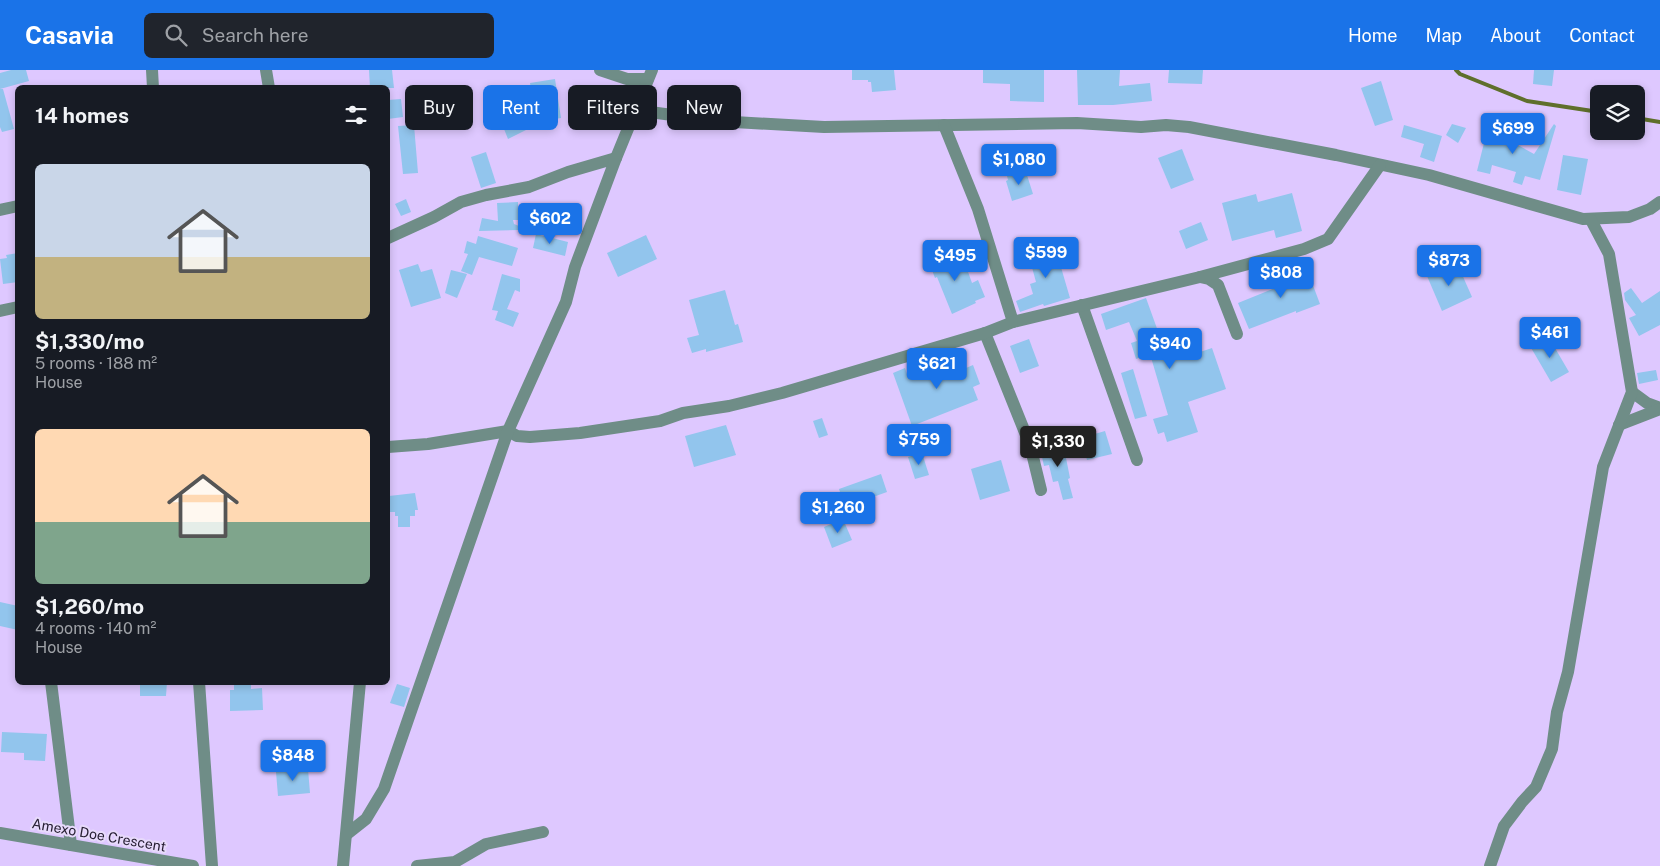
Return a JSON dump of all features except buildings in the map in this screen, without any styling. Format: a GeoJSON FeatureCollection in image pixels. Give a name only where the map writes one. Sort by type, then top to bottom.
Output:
{"type":"FeatureCollection","features":[{"type":"Feature","properties":{"kind":"street"},"geometry":{"type":"LineString","coordinates":[[152,70],[153,85]]}},
{"type":"Feature","properties":{"kind":"street"},"geometry":{"type":"LineString","coordinates":[[266,70],[268,85]]}},
{"type":"Feature","properties":{"kind":"street"},"geometry":{"type":"LineString","coordinates":[[600,70],[627,79],[650,74]]}},
{"type":"Feature","properties":{"kind":"street"},"geometry":{"type":"LineString","coordinates":[[657,113],[717,120],[824,127],[1077,123],[1189,126],[1429,175],[1582,219],[1629,217],[1650,209],[1660,202]]}},
{"type":"Feature","properties":{"kind":"street"},"geometry":{"type":"LineString","coordinates":[[944,125],[978,209],[1013,322]]}},
{"type":"Feature","properties":{"kind":"street"},"geometry":{"type":"LineString","coordinates":[[347,834],[366,818],[384,789],[508,431],[566,302],[575,267],[627,130]]}},
{"type":"Feature","properties":{"kind":"street"},"geometry":{"type":"LineString","coordinates":[[390,237],[461,202],[529,187],[574,170],[616,158]]}},
{"type":"Feature","properties":{"kind":"street"},"geometry":{"type":"LineString","coordinates":[[390,447],[428,444],[508,431],[517,436],[530,437],[580,433],[626,427],[683,413],[729,406],[782,393],[985,334],[1013,322],[1200,277],[1304,249],[1328,239],[1380,164]]}},
{"type":"Feature","properties":{"kind":"street"},"geometry":{"type":"LineString","coordinates":[[0,210],[15,207]]}},
{"type":"Feature","properties":{"kind":"street"},"geometry":{"type":"LineString","coordinates":[[1490,866],[1504,826],[1536,787],[1552,748],[1556,712],[1568,672],[1603,467],[1632,392],[1609,254],[1591,220]]}},
{"type":"Feature","properties":{"kind":"street"},"geometry":{"type":"LineString","coordinates":[[1200,277],[1218,285],[1237,334]]}},
{"type":"Feature","properties":{"kind":"street"},"geometry":{"type":"LineString","coordinates":[[1082,305],[1137,460]]}},
{"type":"Feature","properties":{"kind":"street"},"geometry":{"type":"LineString","coordinates":[[0,311],[15,308]]}},
{"type":"Feature","properties":{"kind":"street"},"geometry":{"type":"LineString","coordinates":[[985,334],[1030,445],[1041,490]]}},
{"type":"Feature","properties":{"kind":"street"},"geometry":{"type":"LineString","coordinates":[[1632,392],[1646,403],[1660,409]]}},
{"type":"Feature","properties":{"kind":"street"},"geometry":{"type":"LineString","coordinates":[[1620,426],[1660,409]]}},
{"type":"Feature","properties":{"kind":"street"},"geometry":{"type":"LineString","coordinates":[[51,685],[70,844]]}},
{"type":"Feature","properties":{"kind":"street"},"geometry":{"type":"LineString","coordinates":[[199,685],[212,866]]}},
{"type":"Feature","properties":{"kind":"street"},"geometry":{"type":"LineString","coordinates":[[342,866],[347,834],[360,685]]}},
{"type":"Feature","properties":{"kind":"street"},"geometry":{"type":"LineString","coordinates":[[418,866],[455,862],[486,844],[543,832]]}},
{"type":"Feature","properties":{"kind":"street","name":"Amexo Doe Crescent"},"geometry":{"type":"LineString","coordinates":[[0,833],[193,866]]}},
{"type":"Feature","properties":{"kind":"waterway"},"geometry":{"type":"LineString","coordinates":[[1456,70],[1460,74],[1527,101],[1590,111]]}},
{"type":"Feature","properties":{"kind":"waterway"},"geometry":{"type":"LineString","coordinates":[[1645,120],[1660,122]]}}]}
